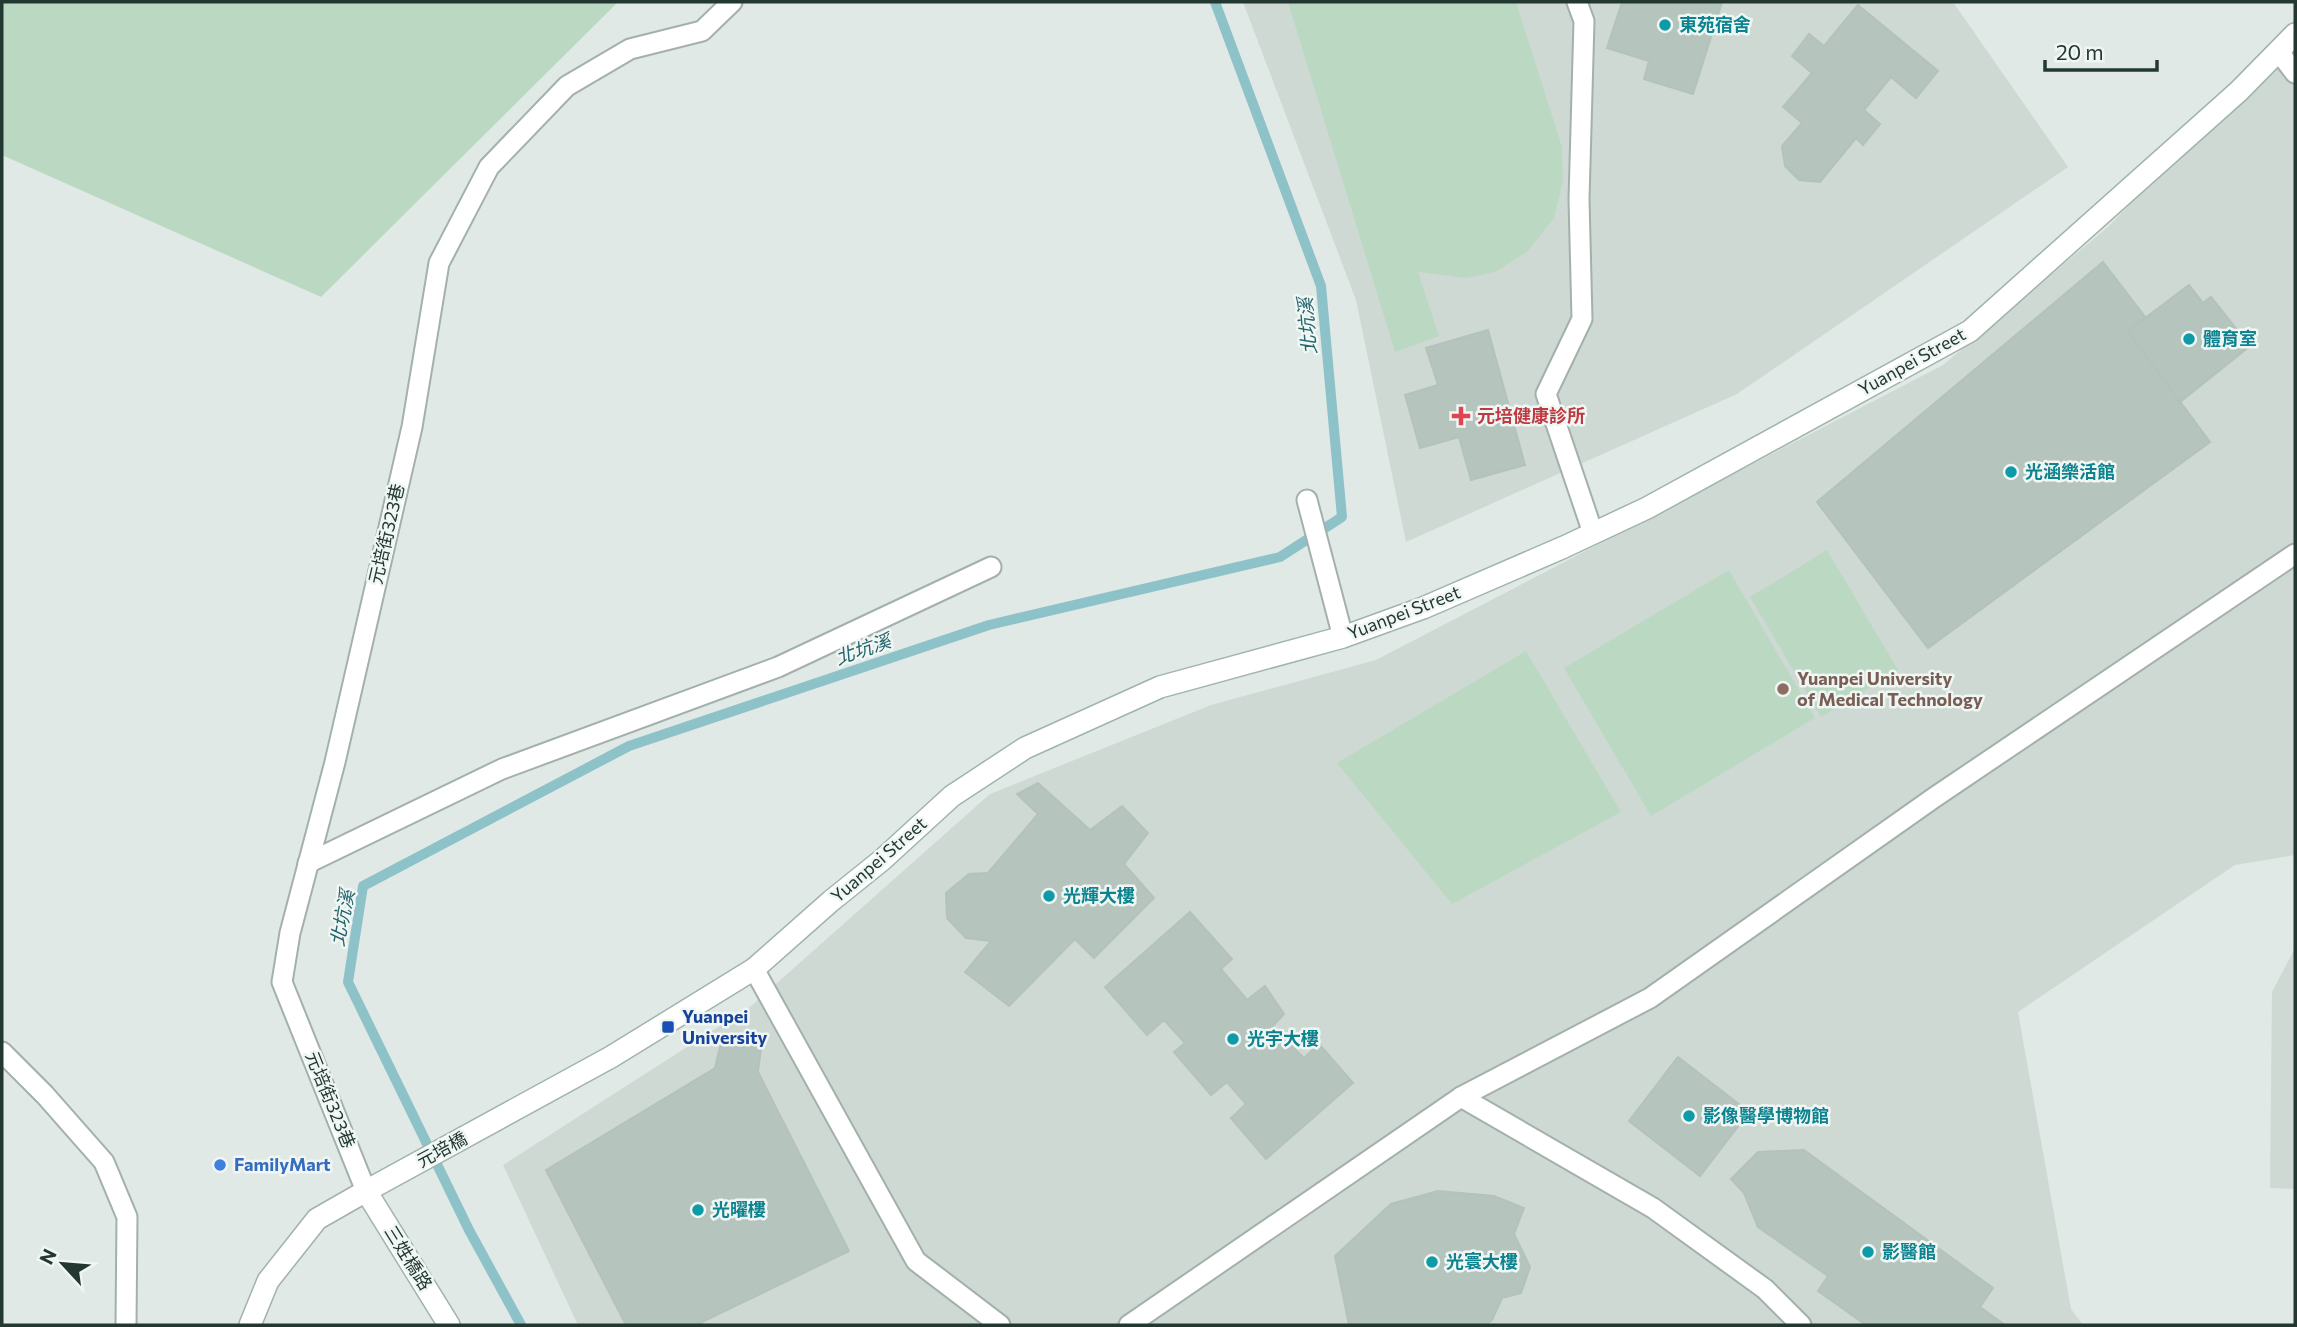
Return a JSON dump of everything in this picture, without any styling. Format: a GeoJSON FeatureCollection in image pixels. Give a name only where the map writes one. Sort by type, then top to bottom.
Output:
{"type":"FeatureCollection","features":[{"type":"Feature","properties":{"kind":"street","name":"Yuanpei Street"},"geometry":{"type":"LineString","coordinates":[[478,1130],[611,1057],[754,969],[882,860],[952,796],[1025,748],[1160,687],[1343,637],[1423,608],[1593,533],[1647,508],[1970,331],[2239,91],[2295,34]]}},
{"type":"Feature","properties":{"kind":"street","name":"元培橋"},"geometry":{"type":"LineString","coordinates":[[366,1191],[478,1130]]}},
{"type":"Feature","properties":{"kind":"street"},"geometry":{"type":"LineString","coordinates":[[250,1325],[268,1281],[317,1219],[366,1191]]}},
{"type":"Feature","properties":{"kind":"street","name":"三姓橋路"},"geometry":{"type":"LineString","coordinates":[[366,1191],[449,1325]]}},
{"type":"Feature","properties":{"kind":"lane","name":"元培街323巷"},"geometry":{"type":"LineString","coordinates":[[366,1191],[282,982],[290,933],[335,762],[412,427],[439,263],[489,167],[567,86],[630,49],[702,31],[732,2]]}},
{"type":"Feature","properties":{"kind":"lane"},"geometry":{"type":"LineString","coordinates":[[1577,2],[1584,21],[1580,200],[1582,319],[1546,394],[1593,533]]}},
{"type":"Feature","properties":{"kind":"lane"},"geometry":{"type":"LineString","coordinates":[[2279,52],[2295,73]]}},
{"type":"Feature","properties":{"kind":"lane"},"geometry":{"type":"LineString","coordinates":[[1307,500],[1343,637]]}},
{"type":"Feature","properties":{"kind":"lane"},"geometry":{"type":"LineString","coordinates":[[1129,1325],[1461,1097],[1650,998],[1935,797],[2295,554]]}},
{"type":"Feature","properties":{"kind":"lane"},"geometry":{"type":"LineString","coordinates":[[308,863],[502,769],[778,667],[991,567]]}},
{"type":"Feature","properties":{"kind":"lane"},"geometry":{"type":"LineString","coordinates":[[754,969],[916,1261],[1000,1325]]}},
{"type":"Feature","properties":{"kind":"lane"},"geometry":{"type":"LineString","coordinates":[[2,1052],[104,1162],[127,1217],[125,1325]]}},
{"type":"Feature","properties":{"kind":"lane"},"geometry":{"type":"LineString","coordinates":[[1461,1097],[1653,1208],[1765,1289],[1801,1325]]}},
{"type":"Feature","properties":{"kind":"shaded area"},"geometry":{"type":"Polygon","coordinates":[[[1243,2],[1953,2],[2068,167],[1737,394],[1406,542],[1356,300],[1243,2]]]}},
{"type":"Feature","properties":{"kind":"shaded area","name":"Yuanpei University of Medical Technology"},"geometry":{"type":"Polygon","coordinates":[[[2295,35],[2295,855],[2235,865],[2018,1012],[2071,1309],[2083,1325],[578,1325],[503,1165],[751,1006],[990,794],[1211,705],[1376,660],[1943,365],[2108,227],[2295,35]]]}},
{"type":"Feature","properties":{"kind":"shaded area"},"geometry":{"type":"Polygon","coordinates":[[[2295,948],[2295,1189],[2270,1188],[2272,992],[2295,948]]]}},
{"type":"Feature","properties":{"kind":"green space"},"geometry":{"type":"Polygon","coordinates":[[[2,2],[618,2],[321,297],[2,155],[2,2]]]}},
{"type":"Feature","properties":{"kind":"green space"},"geometry":{"type":"Polygon","coordinates":[[[1288,2],[1516,2],[1562,147],[1563,181],[1554,218],[1528,251],[1495,272],[1466,278],[1418,272],[1439,336],[1395,352],[1288,2]]]}},
{"type":"Feature","properties":{"kind":"green space"},"geometry":{"type":"Polygon","coordinates":[[[1827,550],[1898,670],[1821,717],[1750,597],[1827,550]]]}},
{"type":"Feature","properties":{"kind":"green space"},"geometry":{"type":"Polygon","coordinates":[[[1729,570],[1815,718],[1651,816],[1564,668],[1729,570]]]}},
{"type":"Feature","properties":{"kind":"green space"},"geometry":{"type":"Polygon","coordinates":[[[1526,651],[1621,812],[1452,904],[1337,763],[1526,651]]]}},
{"type":"Feature","properties":{"kind":"building","name":"東苑宿舍"},"geometry":{"type":"Polygon","coordinates":[[[1622,2],[1722,2],[1693,94],[1644,79],[1649,61],[1607,48],[1622,2]]]}},
{"type":"Feature","properties":{"kind":"building"},"geometry":{"type":"Polygon","coordinates":[[[1858,5],[1938,71],[1916,98],[1891,77],[1864,110],[1880,124],[1863,145],[1856,138],[1820,182],[1799,180],[1785,166],[1782,146],[1802,123],[1783,107],[1812,73],[1792,56],[1809,34],[1824,46],[1858,5]]]}},
{"type":"Feature","properties":{"kind":"building","name":"光涵樂活館"},"geometry":{"type":"Polygon","coordinates":[[[2103,262],[2146,318],[2128,331],[2210,442],[1928,648],[1817,502],[2103,262]]]}},
{"type":"Feature","properties":{"kind":"building","name":"體育室"},"geometry":{"type":"Polygon","coordinates":[[[2189,285],[2203,303],[2211,297],[2250,346],[2180,402],[2128,331],[2189,285]]]}},
{"type":"Feature","properties":{"kind":"building","name":"元培健康診所"},"geometry":{"type":"Polygon","coordinates":[[[1488,330],[1525,465],[1471,480],[1459,437],[1420,448],[1405,395],[1438,385],[1426,348],[1488,330]]]}},
{"type":"Feature","properties":{"kind":"building","name":"光輝大樓"},"geometry":{"type":"Polygon","coordinates":[[[1038,783],[1090,830],[1122,806],[1148,833],[1124,864],[1154,898],[1094,958],[1075,939],[1009,1006],[965,972],[991,941],[966,938],[947,918],[946,893],[969,874],[988,873],[1038,814],[1017,794],[1038,783]]]}},
{"type":"Feature","properties":{"kind":"building","name":"光宇大樓"},"geometry":{"type":"Polygon","coordinates":[[[1190,912],[1232,959],[1221,969],[1247,1000],[1265,986],[1284,1014],[1272,1027],[1304,1058],[1319,1044],[1353,1083],[1266,1159],[1231,1118],[1246,1104],[1227,1082],[1211,1095],[1174,1052],[1185,1043],[1164,1020],[1147,1035],[1105,987],[1190,912]]]}},
{"type":"Feature","properties":{"kind":"building","name":"光曜樓"},"geometry":{"type":"Polygon","coordinates":[[[733,1036],[749,1036],[761,1048],[758,1072],[849,1251],[696,1325],[626,1325],[546,1170],[715,1068],[720,1047],[733,1036]]]}},
{"type":"Feature","properties":{"kind":"building","name":"影像醫學博物館"},"geometry":{"type":"Polygon","coordinates":[[[1678,1057],[1749,1112],[1700,1176],[1629,1121],[1678,1057]]]}},
{"type":"Feature","properties":{"kind":"building","name":"影醫館"},"geometry":{"type":"Polygon","coordinates":[[[1804,1150],[1993,1288],[1980,1307],[2005,1325],[1866,1325],[1818,1291],[1828,1276],[1758,1227],[1744,1193],[1731,1179],[1758,1152],[1804,1150]]]}},
{"type":"Feature","properties":{"kind":"building","name":"光寰大樓"},"geometry":{"type":"Polygon","coordinates":[[[1438,1191],[1494,1196],[1524,1208],[1514,1234],[1530,1267],[1521,1293],[1502,1298],[1492,1320],[1485,1325],[1349,1325],[1335,1256],[1391,1204],[1438,1191]]]}},
{"type":"Feature","properties":{"kind":"waterway","name":"北坑溪"},"geometry":{"type":"LineString","coordinates":[[521,1325],[469,1230],[348,982],[363,886],[629,746],[989,625],[1280,557],[1342,517],[1321,286],[1215,2]]}},
{"type":"Feature","properties":{"kind":"place","name":"東苑宿舍"},"geometry":{"type":"Point","coordinates":[1665,25]}},
{"type":"Feature","properties":{"kind":"place","name":"體育室"},"geometry":{"type":"Point","coordinates":[2189,339]}},
{"type":"Feature","properties":{"kind":"place","name":"元培健康診所"},"geometry":{"type":"Point","coordinates":[1461,416]}},
{"type":"Feature","properties":{"kind":"place","name":"光涵樂活館"},"geometry":{"type":"Point","coordinates":[2011,472]}},
{"type":"Feature","properties":{"kind":"place","name":"Yuanpei University of Medical Technology"},"geometry":{"type":"Point","coordinates":[1783,689]}},
{"type":"Feature","properties":{"kind":"place","name":"光輝大樓"},"geometry":{"type":"Point","coordinates":[1049,896]}},
{"type":"Feature","properties":{"kind":"place","name":"Yuanpei University"},"geometry":{"type":"Point","coordinates":[668,1027]}},
{"type":"Feature","properties":{"kind":"place","name":"光宇大樓"},"geometry":{"type":"Point","coordinates":[1233,1039]}},
{"type":"Feature","properties":{"kind":"place","name":"影像醫學博物館"},"geometry":{"type":"Point","coordinates":[1689,1116]}},
{"type":"Feature","properties":{"kind":"place","name":"FamilyMart"},"geometry":{"type":"Point","coordinates":[220,1165]}},
{"type":"Feature","properties":{"kind":"place","name":"光曜樓"},"geometry":{"type":"Point","coordinates":[698,1210]}},
{"type":"Feature","properties":{"kind":"place","name":"影醫館"},"geometry":{"type":"Point","coordinates":[1868,1252]}},
{"type":"Feature","properties":{"kind":"place","name":"光寰大樓"},"geometry":{"type":"Point","coordinates":[1432,1262]}}]}
